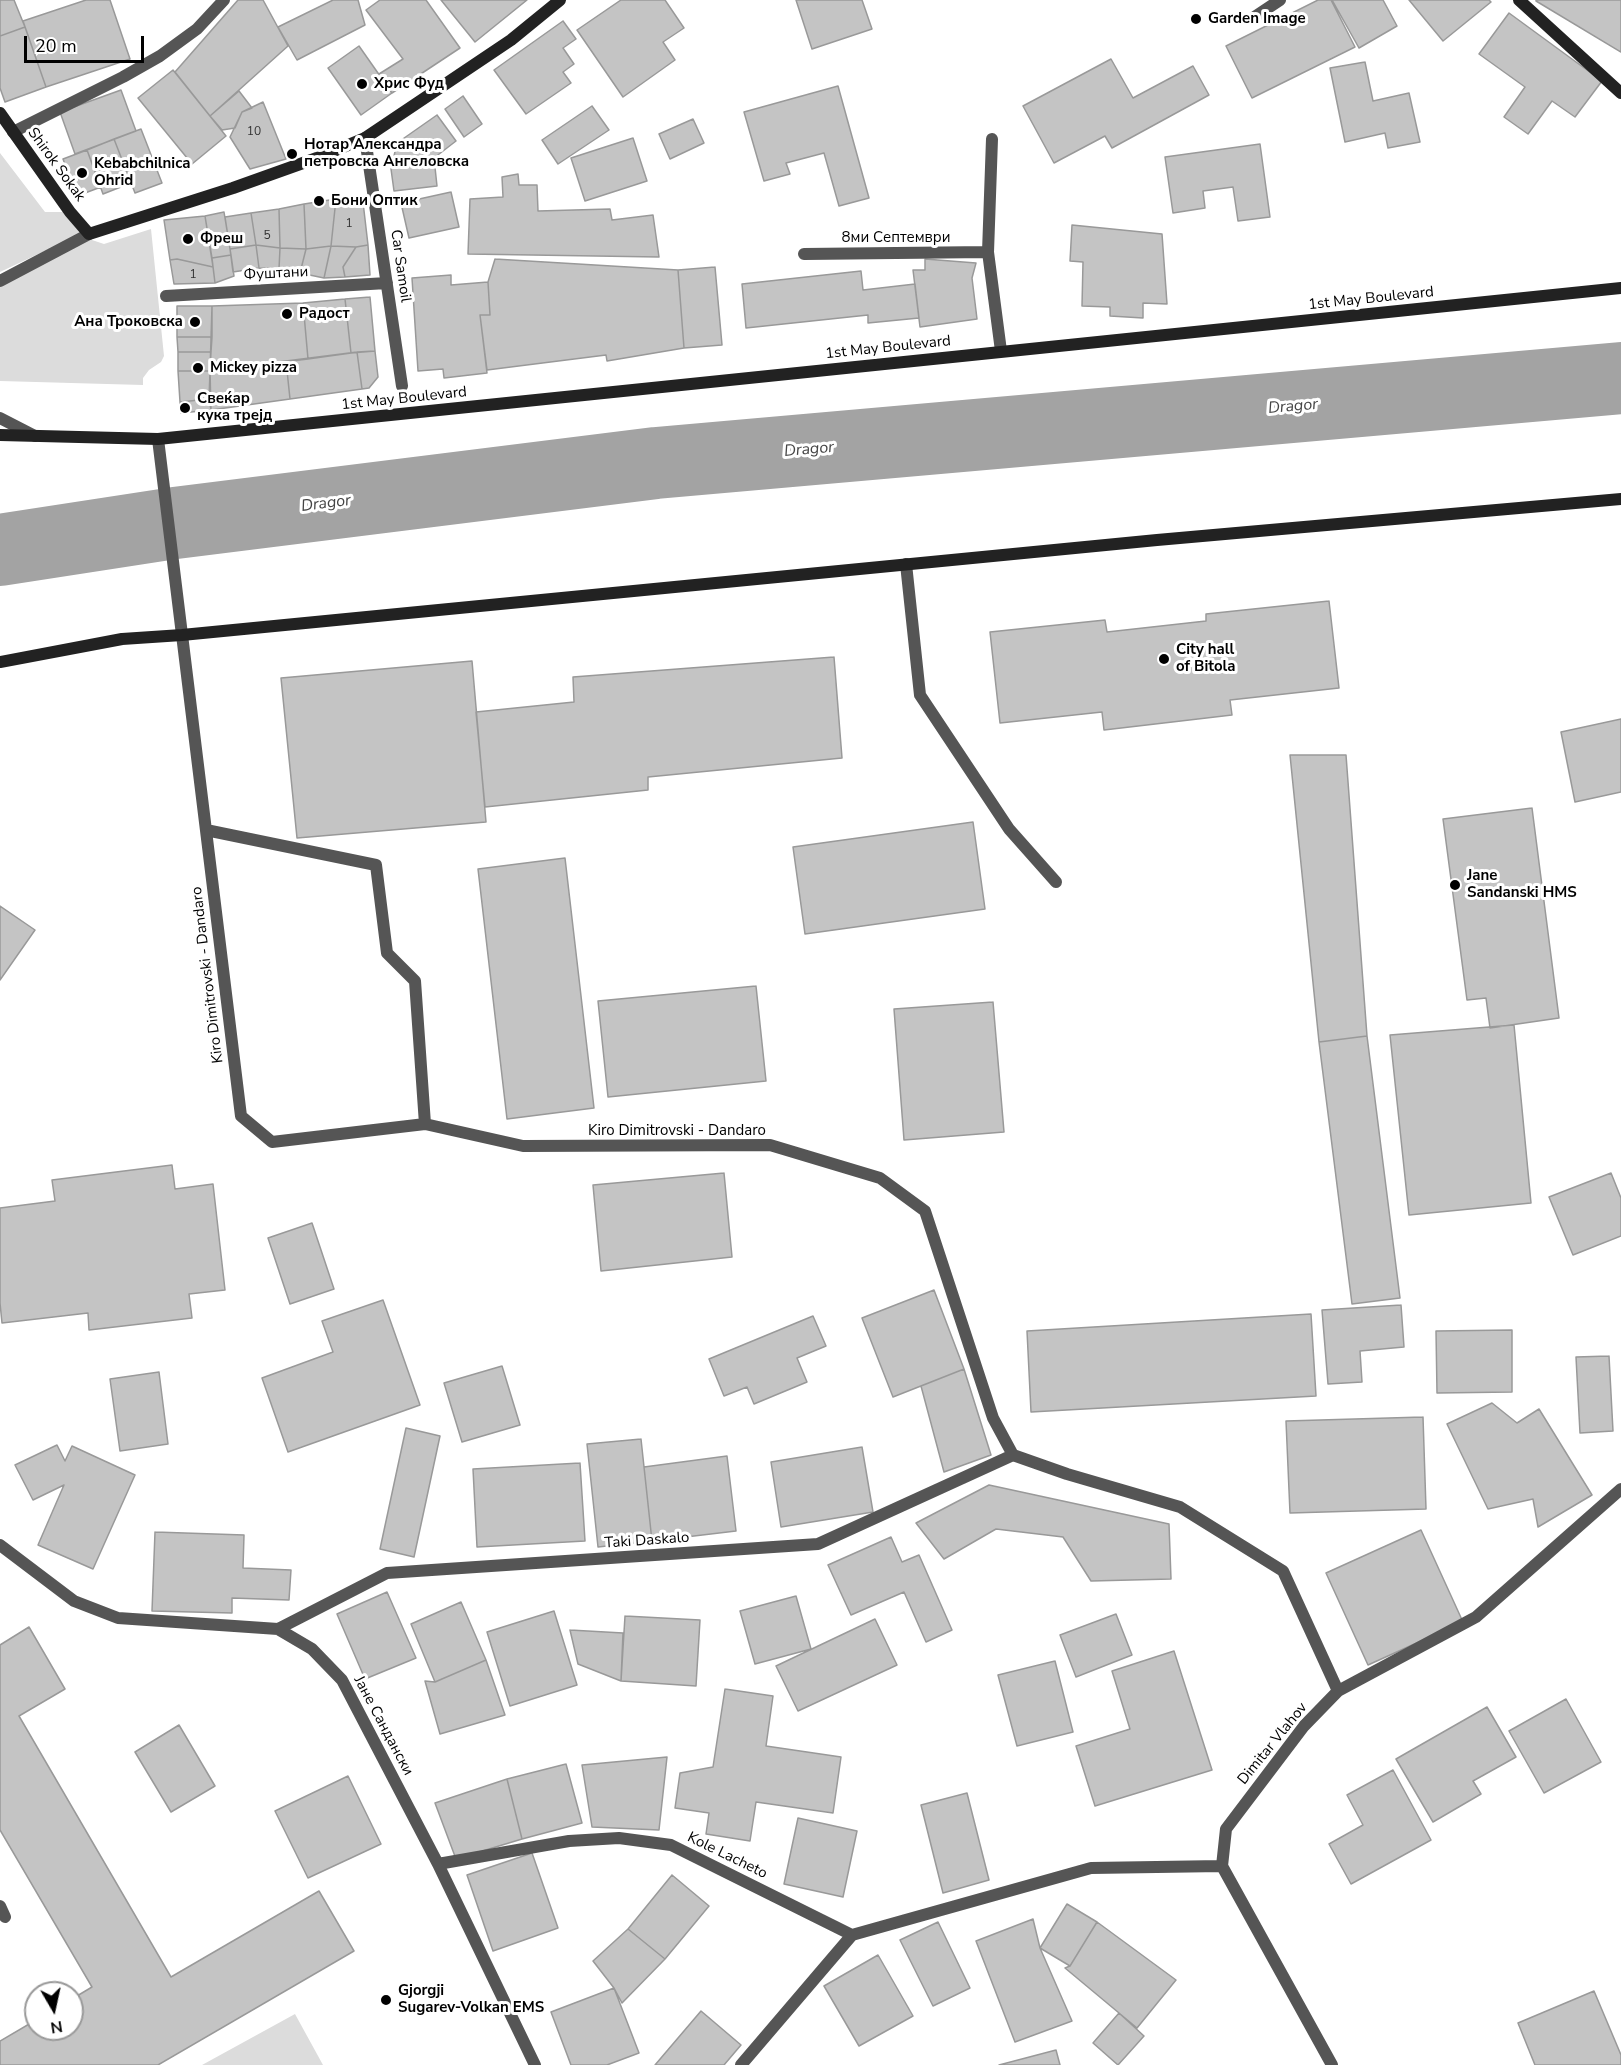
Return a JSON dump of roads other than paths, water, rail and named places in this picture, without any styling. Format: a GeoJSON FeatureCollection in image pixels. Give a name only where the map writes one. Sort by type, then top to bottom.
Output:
{"type":"FeatureCollection","features":[{"type":"Feature","properties":{"kind":"main road"},"geometry":{"type":"LineString","coordinates":[[89,234],[233,188],[317,158],[364,138],[511,40],[560,0]]}},
{"type":"Feature","properties":{"kind":"main road"},"geometry":{"type":"LineString","coordinates":[[1519,0],[1621,93]]}},
{"type":"Feature","properties":{"kind":"main road","name":"Shirok Sokak"},"geometry":{"type":"LineString","coordinates":[[0,113],[70,212],[89,234]]}},
{"type":"Feature","properties":{"kind":"main road","name":"1st May Boulevard"},"geometry":{"type":"LineString","coordinates":[[0,435],[158,439],[1621,288]]}},
{"type":"Feature","properties":{"kind":"main road"},"geometry":{"type":"LineString","coordinates":[[0,662],[122,639],[1621,499]]}},
{"type":"Feature","properties":{"kind":"street"},"geometry":{"type":"LineString","coordinates":[[13,132],[160,56],[197,29],[224,0]]}},
{"type":"Feature","properties":{"kind":"street"},"geometry":{"type":"LineString","coordinates":[[1253,18],[1280,0]]}},
{"type":"Feature","properties":{"kind":"street","name":"Car Samoil"},"geometry":{"type":"LineString","coordinates":[[364,138],[402,386]]}},
{"type":"Feature","properties":{"kind":"street"},"geometry":{"type":"LineString","coordinates":[[992,139],[988,252],[1001,351]]}},
{"type":"Feature","properties":{"kind":"street"},"geometry":{"type":"LineString","coordinates":[[0,281],[89,234]]}},
{"type":"Feature","properties":{"kind":"street","name":"8ми Септември"},"geometry":{"type":"LineString","coordinates":[[804,254],[988,252]]}},
{"type":"Feature","properties":{"kind":"street","name":"Фуштани"},"geometry":{"type":"LineString","coordinates":[[166,296],[387,283]]}},
{"type":"Feature","properties":{"kind":"street"},"geometry":{"type":"LineString","coordinates":[[0,418],[35,436]]}},
{"type":"Feature","properties":{"kind":"street"},"geometry":{"type":"LineString","coordinates":[[158,439],[182,635]]}},
{"type":"Feature","properties":{"kind":"street"},"geometry":{"type":"LineString","coordinates":[[906,564],[920,695],[1010,829],[1056,882]]}},
{"type":"Feature","properties":{"kind":"street","name":"Kiro Dimitrovski - Dandaro"},"geometry":{"type":"LineString","coordinates":[[182,635],[241,1116],[272,1142],[425,1124],[523,1146],[770,1145],[880,1178],[925,1210],[993,1419],[1013,1455]]}},
{"type":"Feature","properties":{"kind":"street"},"geometry":{"type":"LineString","coordinates":[[206,830],[376,865],[387,953],[415,981],[425,1124]]}},
{"type":"Feature","properties":{"kind":"street"},"geometry":{"type":"LineString","coordinates":[[1013,1455],[1067,1474],[1180,1507],[1283,1571],[1338,1691]]}},
{"type":"Feature","properties":{"kind":"street","name":"Taki Daskalo"},"geometry":{"type":"LineString","coordinates":[[278,1629],[387,1573],[818,1544],[1013,1455]]}},
{"type":"Feature","properties":{"kind":"street","name":"Dimitar Vlahov"},"geometry":{"type":"LineString","coordinates":[[1222,1866],[1226,1829],[1304,1726],[1338,1691],[1476,1617],[1621,1489]]}},
{"type":"Feature","properties":{"kind":"street","name":"Јане Сандански"},"geometry":{"type":"LineString","coordinates":[[0,1545],[74,1600],[118,1618],[278,1629],[312,1649],[342,1680],[438,1864],[535,2065]]}},
{"type":"Feature","properties":{"kind":"street","name":"Kole Lacheto"},"geometry":{"type":"LineString","coordinates":[[438,1864],[569,1841],[619,1838],[671,1845],[852,1935]]}},
{"type":"Feature","properties":{"kind":"street"},"geometry":{"type":"LineString","coordinates":[[741,2065],[852,1935],[1091,1868],[1222,1866],[1332,2065]]}},
{"type":"Feature","properties":{"kind":"waterway","name":"Dragor"},"geometry":{"type":"LineString","coordinates":[[0,550],[175,523],[656,463],[1621,378]]}},
{"type":"Feature","properties":{"kind":"place","name":"Garden Image"},"geometry":{"type":"Point","coordinates":[1196,19]}},
{"type":"Feature","properties":{"kind":"place","name":"Хрис Фуд"},"geometry":{"type":"Point","coordinates":[362,84]}},
{"type":"Feature","properties":{"kind":"place","name":"Нотар Александра петровска Ангеловска"},"geometry":{"type":"Point","coordinates":[292,154]}},
{"type":"Feature","properties":{"kind":"place","name":"Kebabchilnica Ohrid"},"geometry":{"type":"Point","coordinates":[82,173]}},
{"type":"Feature","properties":{"kind":"place","name":"Бони Оптик"},"geometry":{"type":"Point","coordinates":[319,201]}},
{"type":"Feature","properties":{"kind":"place","name":"Фреш"},"geometry":{"type":"Point","coordinates":[188,239]}},
{"type":"Feature","properties":{"kind":"place","name":"Радост"},"geometry":{"type":"Point","coordinates":[287,314]}},
{"type":"Feature","properties":{"kind":"place","name":"Ана Троковска"},"geometry":{"type":"Point","coordinates":[195,322]}},
{"type":"Feature","properties":{"kind":"place","name":"Mickey pizza"},"geometry":{"type":"Point","coordinates":[198,368]}},
{"type":"Feature","properties":{"kind":"place","name":"Свеќар кука трејд"},"geometry":{"type":"Point","coordinates":[185,408]}},
{"type":"Feature","properties":{"kind":"place","name":"City hall of Bitola"},"geometry":{"type":"Point","coordinates":[1164,659]}},
{"type":"Feature","properties":{"kind":"place","name":"Jane Sandanski HMS"},"geometry":{"type":"Point","coordinates":[1455,885]}},
{"type":"Feature","properties":{"kind":"place","name":"Gjorgji Sugarev-Volkan EMS"},"geometry":{"type":"Point","coordinates":[386,2000]}}]}
